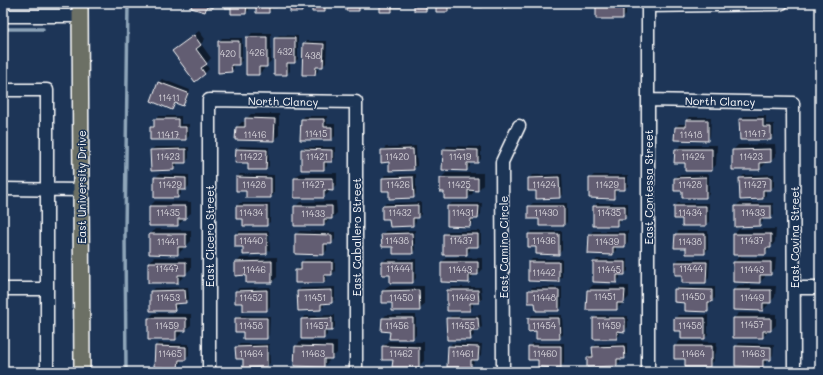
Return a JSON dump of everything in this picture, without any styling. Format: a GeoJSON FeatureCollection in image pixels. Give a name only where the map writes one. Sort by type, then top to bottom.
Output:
{"type":"FeatureCollection","features":[{"type":"Feature","properties":{"kind":"main road","name":"East University Drive"},"geometry":{"type":"LineString","coordinates":[[80,10],[82,372]]}},
{"type":"Feature","properties":{"kind":"street"},"geometry":{"type":"LineString","coordinates":[[648,4],[782,3]]}},
{"type":"Feature","properties":{"kind":"street","name":"East Contessa Street"},"geometry":{"type":"LineString","coordinates":[[648,4],[648,372]]}},
{"type":"Feature","properties":{"kind":"street"},"geometry":{"type":"LineString","coordinates":[[3,16],[80,10]]}},
{"type":"Feature","properties":{"kind":"street"},"geometry":{"type":"LineString","coordinates":[[3,90],[47,90],[47,372]]}},
{"type":"Feature","properties":{"kind":"street","name":"North Clancy"},"geometry":{"type":"LineString","coordinates":[[209,100],[356,102]]}},
{"type":"Feature","properties":{"kind":"street","name":"East Cicero Street"},"geometry":{"type":"LineString","coordinates":[[209,100],[209,372]]}},
{"type":"Feature","properties":{"kind":"street","name":"North Clancy"},"geometry":{"type":"LineString","coordinates":[[648,100],[793,103]]}},
{"type":"Feature","properties":{"kind":"street","name":"East Caballero Street"},"geometry":{"type":"LineString","coordinates":[[356,102],[356,372]]}},
{"type":"Feature","properties":{"kind":"street","name":"East Covina Street"},"geometry":{"type":"LineString","coordinates":[[793,103],[794,372]]}},
{"type":"Feature","properties":{"kind":"street","name":"East Camino Circle"},"geometry":{"type":"LineString","coordinates":[[503,372],[502,162],[519,126]]}},
{"type":"Feature","properties":{"kind":"street"},"geometry":{"type":"LineString","coordinates":[[3,190],[81,190]]}},
{"type":"Feature","properties":{"kind":"street"},"geometry":{"type":"LineString","coordinates":[[794,288],[820,288]]}},
{"type":"Feature","properties":{"kind":"street"},"geometry":{"type":"LineString","coordinates":[[3,289],[47,289]]}},
{"type":"Feature","properties":{"kind":"building"},"geometry":{"type":"Polygon","coordinates":[[[192,3],[214,3],[213,8],[207,6],[205,12],[191,8],[192,3]]]}},
{"type":"Feature","properties":{"kind":"building"},"geometry":{"type":"Polygon","coordinates":[[[225,3],[247,3],[246,14],[231,14],[231,8],[225,8],[225,3]]]}},
{"type":"Feature","properties":{"kind":"building"},"geometry":{"type":"Polygon","coordinates":[[[256,3],[277,3],[277,7],[269,7],[269,13],[256,13],[256,3]]]}},
{"type":"Feature","properties":{"kind":"building"},"geometry":{"type":"Polygon","coordinates":[[[282,3],[302,3],[302,12],[290,12],[290,6],[282,6],[282,3]]]}},
{"type":"Feature","properties":{"kind":"building"},"geometry":{"type":"Polygon","coordinates":[[[312,3],[333,3],[333,5],[325,5],[325,12],[312,12],[312,3]]]}},
{"type":"Feature","properties":{"kind":"building"},"geometry":{"type":"Polygon","coordinates":[[[338,3],[359,3],[359,11],[346,11],[346,4],[338,3]]]}},
{"type":"Feature","properties":{"kind":"building"},"geometry":{"type":"Polygon","coordinates":[[[380,3],[401,3],[401,7],[392,7],[392,12],[380,12],[380,3]]]}},
{"type":"Feature","properties":{"kind":"building"},"geometry":{"type":"Polygon","coordinates":[[[405,3],[426,3],[426,11],[414,11],[414,4],[405,3]]]}},
{"type":"Feature","properties":{"kind":"building"},"geometry":{"type":"Polygon","coordinates":[[[436,3],[457,3],[457,5],[448,5],[448,12],[436,12],[436,3]]]}},
{"type":"Feature","properties":{"kind":"building"},"geometry":{"type":"Polygon","coordinates":[[[462,3],[483,3],[483,7],[462,7],[462,3]]]}},
{"type":"Feature","properties":{"kind":"building"},"geometry":{"type":"Polygon","coordinates":[[[502,3],[519,3],[504,8],[502,3]]]}},
{"type":"Feature","properties":{"kind":"building"},"geometry":{"type":"Polygon","coordinates":[[[596,3],[616,3],[616,6],[623,7],[623,19],[596,19],[596,3]]]}},
{"type":"Feature","properties":{"kind":"building"},"geometry":{"type":"Polygon","coordinates":[[[194,35],[201,45],[196,49],[207,64],[201,68],[205,74],[195,82],[172,51],[194,35]]]}},
{"type":"Feature","properties":{"kind":"building"},"geometry":{"type":"Polygon","coordinates":[[[246,37],[267,37],[267,67],[259,67],[259,75],[246,75],[246,37]]]}},
{"type":"Feature","properties":{"kind":"building"},"geometry":{"type":"Polygon","coordinates":[[[274,38],[295,38],[295,63],[287,63],[287,75],[274,75],[274,38]]]}},
{"type":"Feature","properties":{"kind":"building"},"geometry":{"type":"Polygon","coordinates":[[[218,41],[239,41],[239,65],[231,65],[232,72],[218,73],[218,41]]]}},
{"type":"Feature","properties":{"kind":"building"},"geometry":{"type":"Polygon","coordinates":[[[303,43],[324,44],[323,67],[316,67],[315,75],[302,75],[303,43]]]}},
{"type":"Feature","properties":{"kind":"building"},"geometry":{"type":"Polygon","coordinates":[[[158,82],[188,93],[183,106],[175,103],[172,110],[151,101],[158,82]]]}},
{"type":"Feature","properties":{"kind":"building"},"geometry":{"type":"Polygon","coordinates":[[[245,118],[275,119],[274,141],[235,140],[236,127],[245,127],[245,118]]]}},
{"type":"Feature","properties":{"kind":"building"},"geometry":{"type":"Polygon","coordinates":[[[154,119],[178,119],[178,127],[186,127],[186,140],[150,140],[150,127],[154,127],[154,119]]]}},
{"type":"Feature","properties":{"kind":"building"},"geometry":{"type":"Polygon","coordinates":[[[301,119],[324,119],[324,127],[332,127],[332,140],[300,140],[301,119]]]}},
{"type":"Feature","properties":{"kind":"building"},"geometry":{"type":"Polygon","coordinates":[[[739,119],[763,119],[763,127],[771,127],[771,140],[740,140],[739,119]]]}},
{"type":"Feature","properties":{"kind":"building"},"geometry":{"type":"Polygon","coordinates":[[[686,120],[708,120],[708,141],[674,140],[675,127],[686,127],[686,120]]]}},
{"type":"Feature","properties":{"kind":"building"},"geometry":{"type":"Polygon","coordinates":[[[186,149],[186,163],[174,163],[174,170],[151,171],[150,150],[186,149]]]}},
{"type":"Feature","properties":{"kind":"building"},"geometry":{"type":"Polygon","coordinates":[[[236,149],[267,150],[266,170],[248,170],[248,163],[235,163],[236,149]]]}},
{"type":"Feature","properties":{"kind":"building"},"geometry":{"type":"Polygon","coordinates":[[[301,149],[332,150],[332,162],[324,162],[324,170],[301,170],[301,149]]]}},
{"type":"Feature","properties":{"kind":"building"},"geometry":{"type":"Polygon","coordinates":[[[413,149],[414,170],[389,171],[389,162],[381,163],[381,150],[413,149]]]}},
{"type":"Feature","properties":{"kind":"building"},"geometry":{"type":"Polygon","coordinates":[[[443,149],[478,150],[478,163],[467,163],[467,171],[442,170],[443,149]]]}},
{"type":"Feature","properties":{"kind":"building"},"geometry":{"type":"Polygon","coordinates":[[[675,149],[712,149],[712,171],[685,171],[685,163],[674,163],[675,149]]]}},
{"type":"Feature","properties":{"kind":"building"},"geometry":{"type":"Polygon","coordinates":[[[771,149],[771,162],[760,163],[760,170],[732,170],[732,150],[771,149]]]}},
{"type":"Feature","properties":{"kind":"building"},"geometry":{"type":"Polygon","coordinates":[[[154,177],[186,178],[186,190],[178,190],[178,198],[154,198],[154,177]]]}},
{"type":"Feature","properties":{"kind":"building"},"geometry":{"type":"Polygon","coordinates":[[[236,177],[271,178],[271,198],[246,198],[246,191],[236,191],[236,177]]]}},
{"type":"Feature","properties":{"kind":"building"},"geometry":{"type":"Polygon","coordinates":[[[413,177],[414,198],[389,199],[389,191],[382,191],[382,178],[413,177]]]}},
{"type":"Feature","properties":{"kind":"building"},"geometry":{"type":"Polygon","coordinates":[[[559,177],[560,198],[536,199],[536,191],[528,191],[528,178],[559,177]]]}},
{"type":"Feature","properties":{"kind":"building"},"geometry":{"type":"Polygon","coordinates":[[[706,177],[706,198],[682,198],[682,191],[674,191],[674,178],[706,177]]]}},
{"type":"Feature","properties":{"kind":"building"},"geometry":{"type":"Polygon","coordinates":[[[771,177],[771,190],[763,190],[763,199],[740,200],[739,178],[771,177]]]}},
{"type":"Feature","properties":{"kind":"building"},"geometry":{"type":"Polygon","coordinates":[[[294,178],[333,178],[333,191],[324,190],[324,198],[294,198],[294,178]]]}},
{"type":"Feature","properties":{"kind":"building"},"geometry":{"type":"Polygon","coordinates":[[[440,178],[478,178],[478,191],[468,190],[468,199],[444,199],[444,192],[440,192],[440,178]]]}},
{"type":"Feature","properties":{"kind":"building"},"geometry":{"type":"Polygon","coordinates":[[[589,178],[625,178],[625,190],[614,190],[614,199],[589,198],[589,178]]]}},
{"type":"Feature","properties":{"kind":"building"},"geometry":{"type":"Polygon","coordinates":[[[418,205],[418,218],[413,218],[413,226],[390,227],[389,219],[382,219],[382,206],[418,205]]]}},
{"type":"Feature","properties":{"kind":"building"},"geometry":{"type":"Polygon","coordinates":[[[149,206],[186,206],[186,219],[178,219],[178,226],[149,226],[149,206]]]}},
{"type":"Feature","properties":{"kind":"building"},"geometry":{"type":"Polygon","coordinates":[[[236,206],[267,206],[267,226],[243,226],[243,219],[236,219],[236,206]]]}},
{"type":"Feature","properties":{"kind":"building"},"geometry":{"type":"Polygon","coordinates":[[[294,206],[332,206],[332,219],[324,219],[324,226],[294,226],[294,206]]]}},
{"type":"Feature","properties":{"kind":"building"},"geometry":{"type":"Polygon","coordinates":[[[447,206],[479,206],[478,219],[471,219],[470,227],[447,226],[447,206]]]}},
{"type":"Feature","properties":{"kind":"building"},"geometry":{"type":"Polygon","coordinates":[[[528,206],[564,206],[564,226],[539,226],[539,219],[528,219],[528,206]]]}},
{"type":"Feature","properties":{"kind":"building"},"geometry":{"type":"Polygon","coordinates":[[[593,206],[625,206],[625,219],[617,219],[617,226],[593,226],[593,206]]]}},
{"type":"Feature","properties":{"kind":"building"},"geometry":{"type":"Polygon","coordinates":[[[674,206],[706,206],[706,226],[682,226],[682,219],[674,219],[674,206]]]}},
{"type":"Feature","properties":{"kind":"building"},"geometry":{"type":"Polygon","coordinates":[[[735,206],[771,206],[771,219],[760,219],[760,226],[735,227],[735,206]]]}},
{"type":"Feature","properties":{"kind":"building"},"geometry":{"type":"Polygon","coordinates":[[[412,233],[413,254],[393,254],[393,247],[382,247],[381,234],[412,233]]]}},
{"type":"Feature","properties":{"kind":"building"},"geometry":{"type":"Polygon","coordinates":[[[149,234],[186,234],[186,247],[178,247],[178,255],[149,254],[149,234]]]}},
{"type":"Feature","properties":{"kind":"building"},"geometry":{"type":"Polygon","coordinates":[[[235,234],[267,234],[267,254],[243,255],[243,247],[235,247],[235,234]]]}},
{"type":"Feature","properties":{"kind":"building"},"geometry":{"type":"Polygon","coordinates":[[[295,234],[332,235],[332,244],[324,244],[324,255],[295,254],[295,234]]]}},
{"type":"Feature","properties":{"kind":"building"},"geometry":{"type":"Polygon","coordinates":[[[443,234],[478,234],[478,247],[467,247],[467,255],[443,255],[443,234]]]}},
{"type":"Feature","properties":{"kind":"building"},"geometry":{"type":"Polygon","coordinates":[[[528,234],[559,234],[559,255],[536,254],[536,247],[528,247],[528,234]]]}},
{"type":"Feature","properties":{"kind":"building"},"geometry":{"type":"Polygon","coordinates":[[[589,234],[625,234],[625,247],[613,247],[613,255],[588,254],[589,234]]]}},
{"type":"Feature","properties":{"kind":"building"},"geometry":{"type":"Polygon","coordinates":[[[675,234],[705,234],[705,254],[686,254],[686,248],[674,248],[675,234]]]}},
{"type":"Feature","properties":{"kind":"building"},"geometry":{"type":"Polygon","coordinates":[[[733,234],[771,234],[771,248],[766,248],[766,255],[733,255],[733,234]]]}},
{"type":"Feature","properties":{"kind":"building"},"geometry":{"type":"Polygon","coordinates":[[[272,261],[272,283],[246,283],[246,275],[235,276],[235,262],[272,261]]]}},
{"type":"Feature","properties":{"kind":"building"},"geometry":{"type":"Polygon","coordinates":[[[148,262],[186,262],[186,275],[178,275],[178,283],[148,283],[148,262]]]}},
{"type":"Feature","properties":{"kind":"building"},"geometry":{"type":"Polygon","coordinates":[[[301,262],[332,262],[332,275],[324,275],[324,283],[295,283],[295,270],[301,270],[301,262]]]}},
{"type":"Feature","properties":{"kind":"building"},"geometry":{"type":"Polygon","coordinates":[[[382,262],[413,262],[413,283],[390,283],[390,275],[382,275],[382,262]]]}},
{"type":"Feature","properties":{"kind":"building"},"geometry":{"type":"Polygon","coordinates":[[[441,262],[478,262],[478,275],[469,275],[469,283],[441,282],[441,262]]]}},
{"type":"Feature","properties":{"kind":"building"},"geometry":{"type":"Polygon","coordinates":[[[528,262],[559,262],[559,282],[528,281],[528,262]]]}},
{"type":"Feature","properties":{"kind":"building"},"geometry":{"type":"Polygon","coordinates":[[[593,262],[625,262],[625,275],[617,275],[617,283],[593,282],[593,262]]]}},
{"type":"Feature","properties":{"kind":"building"},"geometry":{"type":"Polygon","coordinates":[[[675,262],[707,262],[706,283],[682,283],[682,275],[675,275],[675,262]]]}},
{"type":"Feature","properties":{"kind":"building"},"geometry":{"type":"Polygon","coordinates":[[[733,262],[771,262],[771,275],[760,275],[760,283],[733,282],[733,262]]]}},
{"type":"Feature","properties":{"kind":"building"},"geometry":{"type":"Polygon","coordinates":[[[674,289],[712,290],[712,302],[708,302],[708,312],[685,311],[685,303],[674,302],[674,289]]]}},
{"type":"Feature","properties":{"kind":"building"},"geometry":{"type":"Polygon","coordinates":[[[185,290],[186,303],[174,304],[175,311],[150,311],[150,291],[185,290]]]}},
{"type":"Feature","properties":{"kind":"building"},"geometry":{"type":"Polygon","coordinates":[[[267,290],[267,311],[243,311],[243,303],[235,303],[235,291],[267,290]]]}},
{"type":"Feature","properties":{"kind":"building"},"geometry":{"type":"Polygon","coordinates":[[[332,290],[332,303],[321,304],[321,310],[298,311],[297,291],[332,290]]]}},
{"type":"Feature","properties":{"kind":"building"},"geometry":{"type":"Polygon","coordinates":[[[419,290],[420,311],[392,311],[392,303],[382,303],[382,291],[419,290]]]}},
{"type":"Feature","properties":{"kind":"building"},"geometry":{"type":"Polygon","coordinates":[[[447,290],[478,290],[479,303],[470,303],[470,311],[447,311],[447,290]]]}},
{"type":"Feature","properties":{"kind":"building"},"geometry":{"type":"Polygon","coordinates":[[[528,290],[559,290],[559,311],[536,311],[535,303],[528,303],[528,290]]]}},
{"type":"Feature","properties":{"kind":"building"},"geometry":{"type":"Polygon","coordinates":[[[587,290],[625,290],[624,303],[617,303],[617,310],[586,310],[587,290]]]}},
{"type":"Feature","properties":{"kind":"building"},"geometry":{"type":"Polygon","coordinates":[[[733,290],[771,290],[771,303],[763,303],[763,311],[733,310],[733,290]]]}},
{"type":"Feature","properties":{"kind":"building"},"geometry":{"type":"Polygon","coordinates":[[[148,318],[186,318],[186,331],[176,331],[176,340],[148,340],[148,318]]]}},
{"type":"Feature","properties":{"kind":"building"},"geometry":{"type":"Polygon","coordinates":[[[235,318],[267,318],[267,339],[243,339],[243,332],[235,332],[235,318]]]}},
{"type":"Feature","properties":{"kind":"building"},"geometry":{"type":"Polygon","coordinates":[[[332,318],[332,331],[324,331],[324,339],[301,339],[301,319],[332,318]]]}},
{"type":"Feature","properties":{"kind":"building"},"geometry":{"type":"Polygon","coordinates":[[[382,318],[413,318],[413,339],[389,339],[390,332],[381,331],[382,318]]]}},
{"type":"Feature","properties":{"kind":"building"},"geometry":{"type":"Polygon","coordinates":[[[446,318],[478,318],[479,331],[470,331],[471,340],[447,340],[446,318]]]}},
{"type":"Feature","properties":{"kind":"building"},"geometry":{"type":"Polygon","coordinates":[[[528,318],[559,318],[560,339],[536,339],[536,331],[528,332],[528,318]]]}},
{"type":"Feature","properties":{"kind":"building"},"geometry":{"type":"Polygon","coordinates":[[[593,318],[625,318],[625,332],[617,331],[617,339],[593,339],[593,318]]]}},
{"type":"Feature","properties":{"kind":"building"},"geometry":{"type":"Polygon","coordinates":[[[674,318],[705,318],[705,339],[681,339],[681,331],[674,331],[674,318]]]}},
{"type":"Feature","properties":{"kind":"building"},"geometry":{"type":"Polygon","coordinates":[[[733,318],[771,318],[771,331],[763,331],[763,338],[733,338],[733,318]]]}},
{"type":"Feature","properties":{"kind":"building"},"geometry":{"type":"Polygon","coordinates":[[[155,346],[186,347],[186,360],[179,360],[178,368],[154,367],[155,346]]]}},
{"type":"Feature","properties":{"kind":"building"},"geometry":{"type":"Polygon","coordinates":[[[267,346],[267,367],[243,368],[243,359],[236,359],[235,347],[267,346]]]}},
{"type":"Feature","properties":{"kind":"building"},"geometry":{"type":"Polygon","coordinates":[[[295,346],[332,347],[332,359],[324,359],[324,367],[294,366],[295,346]]]}},
{"type":"Feature","properties":{"kind":"building"},"geometry":{"type":"Polygon","coordinates":[[[382,346],[419,347],[419,367],[392,367],[393,360],[382,360],[382,346]]]}},
{"type":"Feature","properties":{"kind":"building"},"geometry":{"type":"Polygon","coordinates":[[[448,346],[479,347],[478,360],[471,360],[471,367],[447,367],[448,346]]]}},
{"type":"Feature","properties":{"kind":"building"},"geometry":{"type":"Polygon","coordinates":[[[528,346],[561,346],[561,368],[538,367],[538,360],[528,360],[528,346]]]}},
{"type":"Feature","properties":{"kind":"building"},"geometry":{"type":"Polygon","coordinates":[[[624,346],[625,359],[617,359],[617,366],[587,367],[587,357],[593,357],[592,347],[624,346]]]}},
{"type":"Feature","properties":{"kind":"building"},"geometry":{"type":"Polygon","coordinates":[[[674,346],[712,346],[712,359],[710,359],[710,367],[685,367],[685,359],[674,359],[674,346]]]}},
{"type":"Feature","properties":{"kind":"building"},"geometry":{"type":"Polygon","coordinates":[[[735,346],[771,347],[771,360],[763,360],[763,367],[735,366],[735,346]]]}},
{"type":"Feature","properties":{"kind":"waterway"},"geometry":{"type":"LineString","coordinates":[[126,372],[125,233],[128,3]]}},
{"type":"Feature","properties":{"kind":"waterway"},"geometry":{"type":"LineString","coordinates":[[3,29],[43,29]]}}]}
